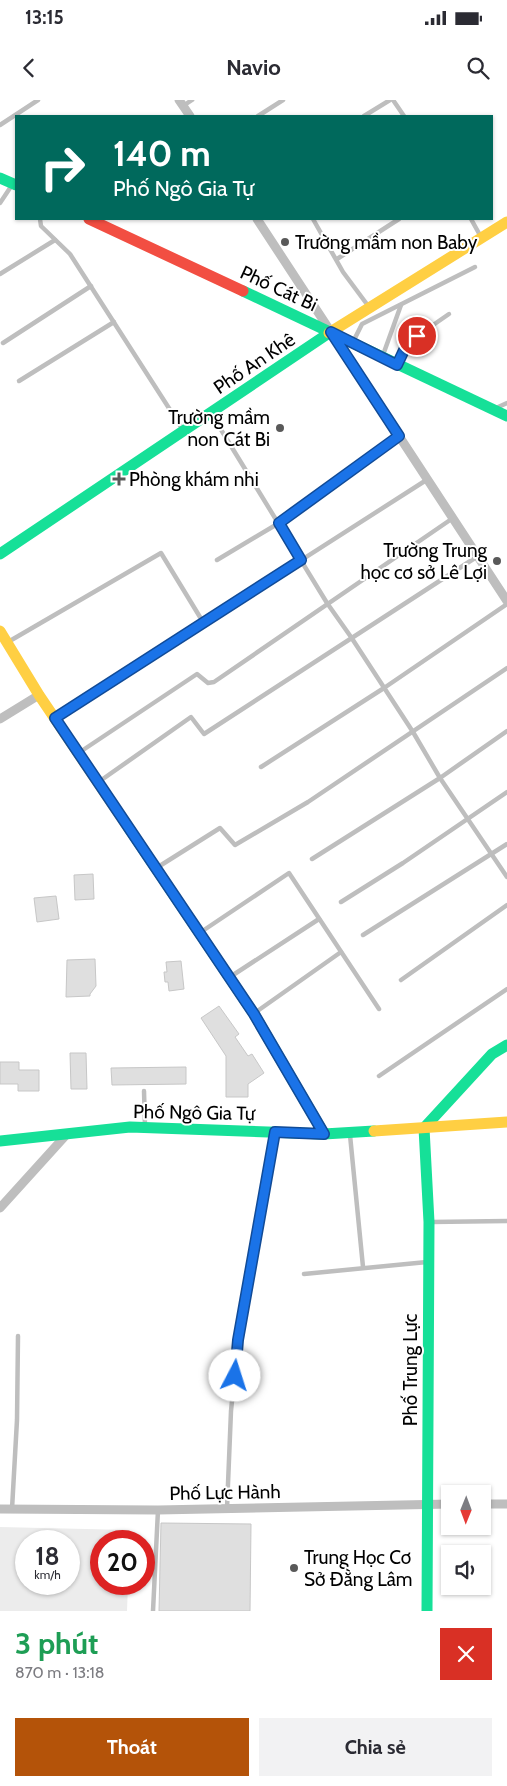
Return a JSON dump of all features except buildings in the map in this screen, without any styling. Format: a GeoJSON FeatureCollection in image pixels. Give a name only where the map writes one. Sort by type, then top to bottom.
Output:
{"type":"FeatureCollection","features":[{"type":"Feature","properties":{"kind":"street"},"geometry":{"type":"LineString","coordinates":[[181,103],[189,115]]}},
{"type":"Feature","properties":{"kind":"street"},"geometry":{"type":"LineString","coordinates":[[0,178],[15,184]]}},
{"type":"Feature","properties":{"kind":"street","name":"Phố Cát Bi"},"geometry":{"type":"LineString","coordinates":[[91,220],[507,416]]}},
{"type":"Feature","properties":{"kind":"street"},"geometry":{"type":"LineString","coordinates":[[258,220],[507,600]]}},
{"type":"Feature","properties":{"kind":"street","name":"Phố An Khê"},"geometry":{"type":"LineString","coordinates":[[0,554],[331,332],[507,222]]}},
{"type":"Feature","properties":{"kind":"street"},"geometry":{"type":"LineString","coordinates":[[0,631],[39,695],[254,1014],[324,1134]]}},
{"type":"Feature","properties":{"kind":"street"},"geometry":{"type":"LineString","coordinates":[[0,719],[39,695]]}},
{"type":"Feature","properties":{"kind":"street"},"geometry":{"type":"LineString","coordinates":[[424,1128],[492,1054],[507,1045]]}},
{"type":"Feature","properties":{"kind":"street","name":"Phố Ngô Gia Tự"},"geometry":{"type":"LineString","coordinates":[[0,1141],[130,1127],[324,1134],[507,1122]]}},
{"type":"Feature","properties":{"kind":"street","name":"Phố Trung Lực"},"geometry":{"type":"LineString","coordinates":[[424,1128],[429,1222],[428,1611]]}},
{"type":"Feature","properties":{"kind":"street"},"geometry":{"type":"LineString","coordinates":[[0,1208],[67,1134]]}},
{"type":"Feature","properties":{"kind":"street","name":"Phố Lực Hành"},"geometry":{"type":"LineString","coordinates":[[0,1509],[158,1510],[441,1504]]}},
{"type":"Feature","properties":{"kind":"street"},"geometry":{"type":"LineString","coordinates":[[491,1504],[507,1504]]}},
{"type":"Feature","properties":{"kind":"lane"},"geometry":{"type":"LineString","coordinates":[[24,100],[28,106]]}},
{"type":"Feature","properties":{"kind":"lane"},"geometry":{"type":"LineString","coordinates":[[0,125],[38,100]]}},
{"type":"Feature","properties":{"kind":"lane"},"geometry":{"type":"LineString","coordinates":[[181,103],[192,100]]}},
{"type":"Feature","properties":{"kind":"lane"},"geometry":{"type":"LineString","coordinates":[[260,115],[283,100]]}},
{"type":"Feature","properties":{"kind":"lane"},"geometry":{"type":"LineString","coordinates":[[366,115],[390,100]]}},
{"type":"Feature","properties":{"kind":"lane"},"geometry":{"type":"LineString","coordinates":[[394,100],[403,115]]}},
{"type":"Feature","properties":{"kind":"lane"},"geometry":{"type":"LineString","coordinates":[[0,203],[15,184]]}},
{"type":"Feature","properties":{"kind":"lane"},"geometry":{"type":"LineString","coordinates":[[40,220],[40,226],[70,254],[184,431]]}},
{"type":"Feature","properties":{"kind":"lane"},"geometry":{"type":"LineString","coordinates":[[314,220],[343,272],[370,308]]}},
{"type":"Feature","properties":{"kind":"lane"},"geometry":{"type":"LineString","coordinates":[[337,260],[397,220]]}},
{"type":"Feature","properties":{"kind":"lane"},"geometry":{"type":"LineString","coordinates":[[472,220],[482,238]]}},
{"type":"Feature","properties":{"kind":"lane"},"geometry":{"type":"LineString","coordinates":[[0,274],[55,240]]}},
{"type":"Feature","properties":{"kind":"lane"},"geometry":{"type":"LineString","coordinates":[[352,343],[362,324],[475,268]]}},
{"type":"Feature","properties":{"kind":"lane"},"geometry":{"type":"LineString","coordinates":[[3,343],[91,286]]}},
{"type":"Feature","properties":{"kind":"lane"},"geometry":{"type":"LineString","coordinates":[[383,358],[401,305]]}},
{"type":"Feature","properties":{"kind":"lane"},"geometry":{"type":"LineString","coordinates":[[397,365],[405,348],[417,336],[450,314]]}},
{"type":"Feature","properties":{"kind":"lane"},"geometry":{"type":"LineString","coordinates":[[19,381],[114,322]]}},
{"type":"Feature","properties":{"kind":"lane"},"geometry":{"type":"LineString","coordinates":[[492,409],[507,403]]}},
{"type":"Feature","properties":{"kind":"lane"},"geometry":{"type":"LineString","coordinates":[[211,413],[327,603],[413,732],[440,778],[507,877]]}},
{"type":"Feature","properties":{"kind":"lane"},"geometry":{"type":"LineString","coordinates":[[217,560],[279,523],[399,436]]}},
{"type":"Feature","properties":{"kind":"lane"},"geometry":{"type":"LineString","coordinates":[[55,718],[428,479]]}},
{"type":"Feature","properties":{"kind":"lane"},"geometry":{"type":"LineString","coordinates":[[78,753],[197,674],[208,683],[214,682],[453,518]]}},
{"type":"Feature","properties":{"kind":"lane"},"geometry":{"type":"LineString","coordinates":[[7,643],[161,553],[203,622]]}},
{"type":"Feature","properties":{"kind":"lane"},"geometry":{"type":"LineString","coordinates":[[98,782],[191,717],[204,734],[478,556]]}},
{"type":"Feature","properties":{"kind":"lane"},"geometry":{"type":"LineString","coordinates":[[261,767],[384,688],[507,604]]}},
{"type":"Feature","properties":{"kind":"lane"},"geometry":{"type":"LineString","coordinates":[[157,868],[220,828],[235,845],[308,802],[507,668]]}},
{"type":"Feature","properties":{"kind":"lane"},"geometry":{"type":"LineString","coordinates":[[312,859],[440,778],[507,731]]}},
{"type":"Feature","properties":{"kind":"lane"},"geometry":{"type":"LineString","coordinates":[[341,902],[507,792]]}},
{"type":"Feature","properties":{"kind":"lane"},"geometry":{"type":"LineString","coordinates":[[363,935],[507,844]]}},
{"type":"Feature","properties":{"kind":"lane"},"geometry":{"type":"LineString","coordinates":[[200,933],[289,873],[379,1009]]}},
{"type":"Feature","properties":{"kind":"lane"},"geometry":{"type":"LineString","coordinates":[[401,980],[507,905]]}},
{"type":"Feature","properties":{"kind":"lane"},"geometry":{"type":"LineString","coordinates":[[229,977],[319,919]]}},
{"type":"Feature","properties":{"kind":"lane"},"geometry":{"type":"LineString","coordinates":[[254,1014],[341,952]]}},
{"type":"Feature","properties":{"kind":"lane"},"geometry":{"type":"LineString","coordinates":[[379,1076],[507,989]]}},
{"type":"Feature","properties":{"kind":"lane"},"geometry":{"type":"LineString","coordinates":[[144,1091],[145,1128]]}},
{"type":"Feature","properties":{"kind":"lane"},"geometry":{"type":"LineString","coordinates":[[227,1508],[231,1411],[238,1340],[275,1132]]}},
{"type":"Feature","properties":{"kind":"lane"},"geometry":{"type":"LineString","coordinates":[[350,1133],[363,1267]]}},
{"type":"Feature","properties":{"kind":"lane"},"geometry":{"type":"LineString","coordinates":[[429,1222],[507,1222]]}},
{"type":"Feature","properties":{"kind":"lane"},"geometry":{"type":"LineString","coordinates":[[304,1274],[428,1262]]}},
{"type":"Feature","properties":{"kind":"lane"},"geometry":{"type":"LineString","coordinates":[[12,1509],[17,1420],[18,1336]]}},
{"type":"Feature","properties":{"kind":"lane"},"geometry":{"type":"LineString","coordinates":[[153,1611],[158,1510]]}},
{"type":"Feature","properties":{"kind":"shaded area"},"geometry":{"type":"Polygon","coordinates":[[[0,1527],[129,1530],[90,1530],[90,1595],[128,1595],[127,1611],[0,1611],[0,1527]]]}},
{"type":"Feature","properties":{"kind":"traffic: fast"},"geometry":{"type":"LineString","coordinates":[[0,178],[15,185]]}},
{"type":"Feature","properties":{"kind":"traffic: fast"},"geometry":{"type":"LineString","coordinates":[[243,291],[507,416]]}},
{"type":"Feature","properties":{"kind":"traffic: fast"},"geometry":{"type":"LineString","coordinates":[[0,554],[329,333]]}},
{"type":"Feature","properties":{"kind":"traffic: fast"},"geometry":{"type":"LineString","coordinates":[[128,827],[254,1014],[324,1134]]}},
{"type":"Feature","properties":{"kind":"traffic: fast"},"geometry":{"type":"LineString","coordinates":[[427,1611],[429,1222],[424,1128],[492,1054],[507,1045]]}},
{"type":"Feature","properties":{"kind":"traffic: fast"},"geometry":{"type":"LineString","coordinates":[[0,1141],[130,1127],[324,1134],[374,1131]]}},
{"type":"Feature","properties":{"kind":"traffic: slow"},"geometry":{"type":"LineString","coordinates":[[329,333],[507,222]]}},
{"type":"Feature","properties":{"kind":"traffic: slow"},"geometry":{"type":"LineString","coordinates":[[0,631],[39,695],[128,827]]}},
{"type":"Feature","properties":{"kind":"traffic: slow"},"geometry":{"type":"LineString","coordinates":[[374,1131],[507,1122]]}},
{"type":"Feature","properties":{"kind":"traffic: jam"},"geometry":{"type":"LineString","coordinates":[[91,220],[243,291]]}},
{"type":"Feature","properties":{"kind":"place","name":"Trường mầm non Baby"},"geometry":{"type":"Point","coordinates":[285,242]}},
{"type":"Feature","properties":{"kind":"place","name":"Trường mầm non Cát Bi"},"geometry":{"type":"Point","coordinates":[280,428]}},
{"type":"Feature","properties":{"kind":"place","name":"Phòng khám nhi"},"geometry":{"type":"Point","coordinates":[119,479]}},
{"type":"Feature","properties":{"kind":"place","name":"Trường Trung học cơ sở Lê Lợi"},"geometry":{"type":"Point","coordinates":[497,561]}},
{"type":"Feature","properties":{"kind":"place","name":"Trung Học Cơ Sở Đằng Lâm"},"geometry":{"type":"Point","coordinates":[294,1568]}},
{"type":"Feature","properties":{"kind":"route"},"geometry":{"type":"LineString","coordinates":[[235,1376],[238,1340],[275,1132],[324,1134],[254,1014],[55,718],[301,560],[279,523],[399,436],[331,332],[397,365],[405,348],[417,336]]}}]}
